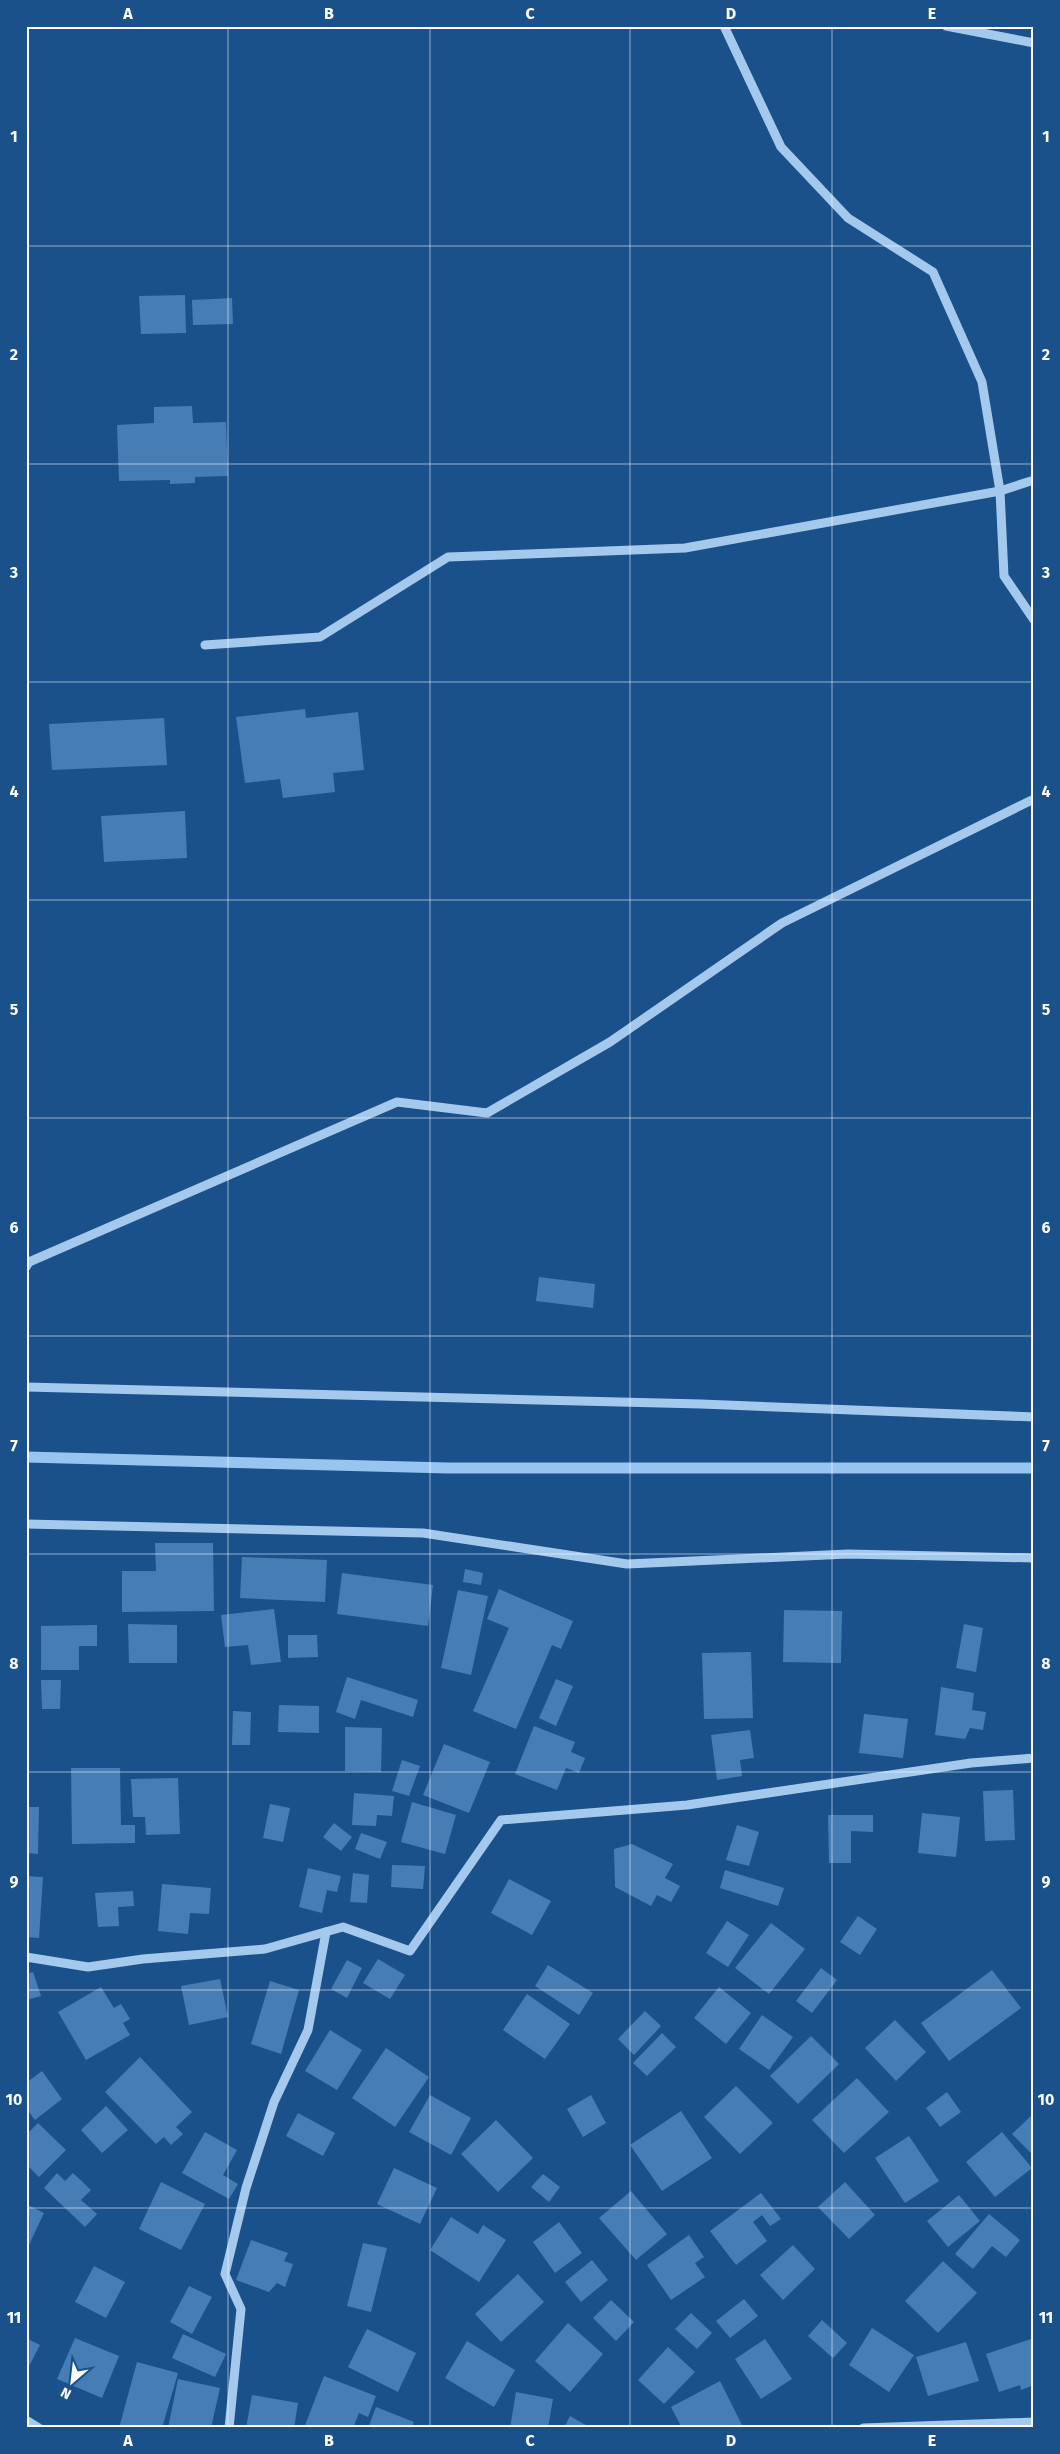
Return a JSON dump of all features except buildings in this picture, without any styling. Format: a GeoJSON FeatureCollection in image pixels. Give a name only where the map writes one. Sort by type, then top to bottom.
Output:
{"type":"FeatureCollection","features":[{"type":"Feature","properties":{"kind":"street"},"geometry":{"type":"LineString","coordinates":[[724,26],[781,147],[848,218],[932,272],[982,382],[1000,491],[1004,576],[1034,620]]}},
{"type":"Feature","properties":{"kind":"street"},"geometry":{"type":"LineString","coordinates":[[946,26],[1034,44]]}},
{"type":"Feature","properties":{"kind":"street"},"geometry":{"type":"LineString","coordinates":[[205,646],[320,637],[448,557],[685,548],[1000,491],[1034,480]]}},
{"type":"Feature","properties":{"kind":"street"},"geometry":{"type":"LineString","coordinates":[[26,1267],[29,1262],[397,1102],[487,1113],[610,1042],[782,923],[1034,799]]}},
{"type":"Feature","properties":{"kind":"street"},"geometry":{"type":"LineString","coordinates":[[26,1387],[701,1404],[1034,1417]]}},
{"type":"Feature","properties":{"kind":"street"},"geometry":{"type":"LineString","coordinates":[[26,1524],[423,1533],[627,1564],[848,1554],[1034,1558]]}},
{"type":"Feature","properties":{"kind":"street"},"geometry":{"type":"LineString","coordinates":[[26,1957],[88,1967],[144,1959],[265,1949],[344,1927],[410,1951],[501,1820],[687,1805],[952,1766],[1034,1758]]}},
{"type":"Feature","properties":{"kind":"street"},"geometry":{"type":"LineString","coordinates":[[229,2428],[241,2309],[225,2274],[246,2188],[274,2102],[308,2030],[326,1932]]}},
{"type":"Feature","properties":{"kind":"street"},"geometry":{"type":"LineString","coordinates":[[26,2420],[39,2428]]}},
{"type":"Feature","properties":{"kind":"street"},"geometry":{"type":"LineString","coordinates":[[863,2428],[1034,2422]]}},
{"type":"Feature","properties":{"kind":"waterway"},"geometry":{"type":"LineString","coordinates":[[26,1457],[448,1468],[1034,1468]]}}]}
